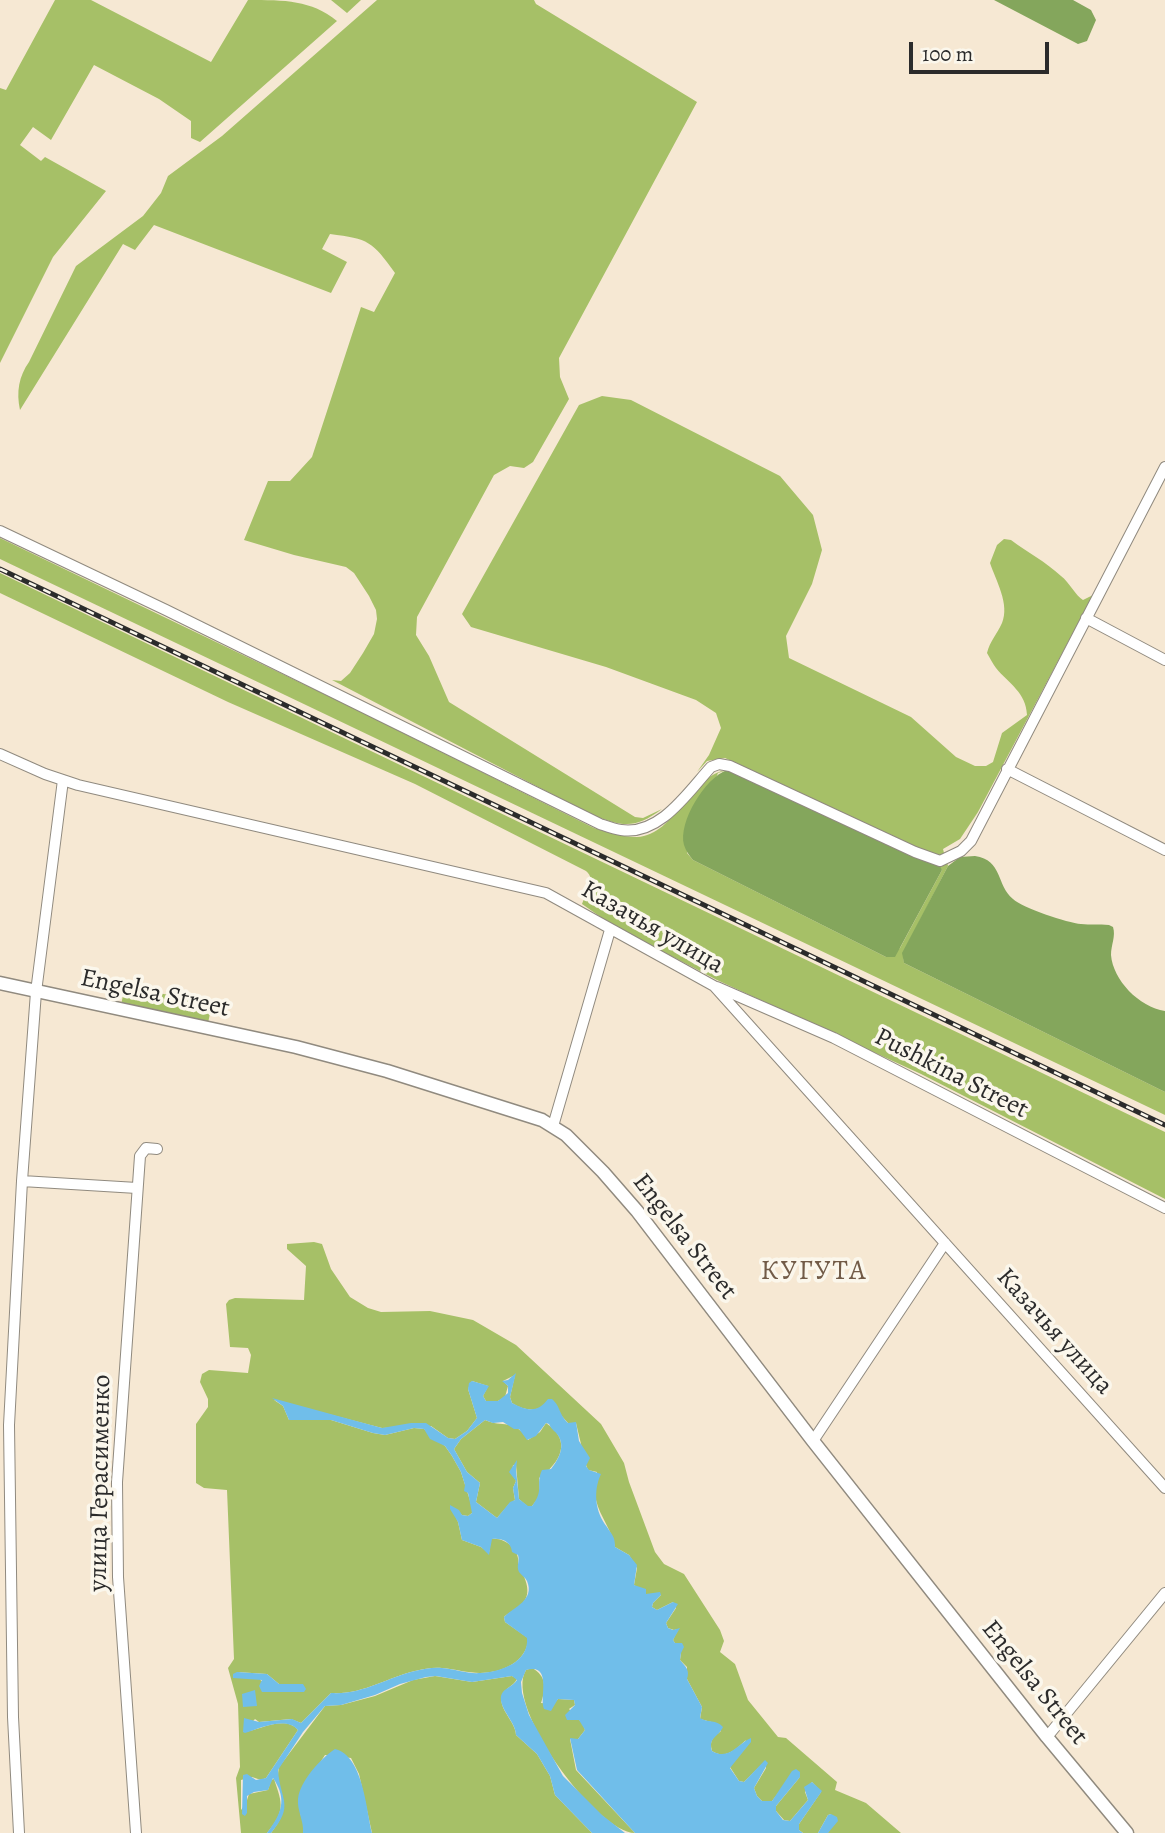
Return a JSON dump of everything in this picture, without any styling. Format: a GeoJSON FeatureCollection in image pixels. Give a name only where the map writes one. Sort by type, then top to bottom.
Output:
{"type":"FeatureCollection","features":[{"type":"Feature","properties":{"kind":"street"},"geometry":{"type":"LineString","coordinates":[[0,531],[600,824],[621,831],[652,825],[711,767],[719,764],[730,765],[915,852],[940,861],[961,850],[971,841],[1165,469]]}},
{"type":"Feature","properties":{"kind":"street"},"geometry":{"type":"LineString","coordinates":[[1086,618],[1165,660]]}},
{"type":"Feature","properties":{"kind":"street","name":"Казачья улица"},"geometry":{"type":"LineString","coordinates":[[0,754],[63,780],[525,887],[561,900],[610,930],[714,986],[1165,1488]]}},
{"type":"Feature","properties":{"kind":"street"},"geometry":{"type":"LineString","coordinates":[[1007,769],[1165,850]]}},
{"type":"Feature","properties":{"kind":"street"},"geometry":{"type":"LineString","coordinates":[[19,1833],[5,1424],[36,992],[63,780]]}},
{"type":"Feature","properties":{"kind":"street"},"geometry":{"type":"LineString","coordinates":[[553,1125],[610,930]]}},
{"type":"Feature","properties":{"kind":"street","name":"Engelsa Street"},"geometry":{"type":"LineString","coordinates":[[0,984],[296,1047],[456,1091],[553,1125],[579,1146],[628,1200],[813,1441],[1047,1737],[1127,1833]]}},
{"type":"Feature","properties":{"kind":"street","name":"Pushkina Street"},"geometry":{"type":"LineString","coordinates":[[714,986],[834,1038],[1165,1208]]}},
{"type":"Feature","properties":{"kind":"street","name":"улица Герасименко"},"geometry":{"type":"LineString","coordinates":[[136,1833],[118,1577],[117,1482],[141,1152],[146,1148],[157,1149]]}},
{"type":"Feature","properties":{"kind":"street"},"geometry":{"type":"LineString","coordinates":[[22,1181],[137,1188]]}},
{"type":"Feature","properties":{"kind":"street"},"geometry":{"type":"LineString","coordinates":[[813,1441],[946,1243]]}},
{"type":"Feature","properties":{"kind":"street"},"geometry":{"type":"LineString","coordinates":[[1047,1737],[1165,1593]]}},
{"type":"Feature","properties":{"kind":"green space"},"geometry":{"type":"Polygon","coordinates":[[[55,0],[91,0],[211,62],[248,0],[274,0],[307,5],[337,21],[200,142],[191,138],[191,121],[159,99],[94,65],[51,140],[33,127],[20,145],[41,161],[45,157],[106,191],[53,257],[0,363],[0,88],[6,90],[55,0]]]}},
{"type":"Feature","properties":{"kind":"green space"},"geometry":{"type":"Polygon","coordinates":[[[331,0],[361,0],[347,13],[331,0]]]}},
{"type":"Feature","properties":{"kind":"green space"},"geometry":{"type":"Polygon","coordinates":[[[377,0],[534,0],[536,4],[697,102],[559,358],[560,377],[569,399],[533,462],[524,468],[510,466],[494,475],[417,617],[416,635],[429,656],[449,702],[635,817],[643,818],[662,809],[636,823],[621,824],[592,815],[332,680],[341,681],[350,673],[374,634],[376,610],[369,596],[354,573],[346,567],[244,540],[268,481],[290,481],[312,457],[361,307],[374,312],[395,273],[381,254],[368,243],[330,234],[322,249],[347,262],[331,293],[154,225],[135,250],[123,244],[20,410],[18,391],[23,373],[76,266],[143,216],[161,193],[168,176],[222,136],[377,0]]]}},
{"type":"Feature","properties":{"kind":"green space"},"geometry":{"type":"Polygon","coordinates":[[[994,0],[1073,0],[1091,10],[1096,20],[1087,41],[1078,44],[994,0]]]}},
{"type":"Feature","properties":{"kind":"green space"},"geometry":{"type":"Polygon","coordinates":[[[602,396],[631,400],[780,476],[813,515],[822,550],[812,584],[786,636],[789,658],[911,717],[956,757],[975,766],[986,766],[993,762],[1002,733],[1027,715],[1024,700],[996,668],[987,653],[1004,616],[1001,593],[990,563],[997,545],[1004,539],[1011,540],[1055,571],[1083,600],[1093,595],[978,812],[960,839],[943,849],[945,857],[922,851],[725,758],[707,761],[697,772],[709,755],[721,728],[716,713],[696,700],[606,667],[471,627],[462,614],[579,405],[602,396]]]}},
{"type":"Feature","properties":{"kind":"green space"},"geometry":{"type":"Polygon","coordinates":[[[0,538],[351,707],[594,828],[632,837],[651,834],[673,816],[703,782],[714,774],[727,770],[718,773],[687,853],[693,860],[886,957],[900,948],[942,870],[935,864],[947,861],[948,866],[903,953],[904,963],[1165,1092],[1165,1115],[0,559],[0,538]]]}},
{"type":"Feature","properties":{"kind":"green space"},"geometry":{"type":"Polygon","coordinates":[[[0,573],[1165,1132],[1165,1199],[921,1074],[717,980],[612,925],[582,904],[591,882],[586,871],[415,784],[228,702],[0,593],[0,573]]]}},
{"type":"Feature","properties":{"kind":"green space"},"geometry":{"type":"Polygon","coordinates":[[[727,770],[940,866],[942,870],[895,957],[886,957],[693,860],[684,845],[683,836],[689,813],[702,791],[727,770]]]}},
{"type":"Feature","properties":{"kind":"green space"},"geometry":{"type":"Polygon","coordinates":[[[975,856],[990,862],[1008,893],[1018,903],[1075,923],[1113,927],[1111,955],[1122,983],[1146,1004],[1165,1011],[1165,1092],[904,963],[902,953],[948,866],[960,857],[975,856]]]}},
{"type":"Feature","properties":{"kind":"green space"},"geometry":{"type":"Polygon","coordinates":[[[125,986],[188,999],[187,1007],[201,1010],[203,1002],[212,1004],[208,1023],[121,1005],[125,986]]]}},
{"type":"Feature","properties":{"kind":"green space"},"geometry":{"type":"Polygon","coordinates":[[[287,1244],[322,1244],[331,1269],[350,1297],[368,1308],[381,1312],[430,1311],[473,1320],[516,1345],[601,1424],[624,1463],[655,1552],[664,1564],[684,1574],[720,1630],[724,1641],[720,1652],[735,1664],[748,1700],[778,1737],[786,1738],[837,1782],[835,1790],[866,1803],[901,1833],[828,1833],[831,1814],[818,1833],[803,1833],[799,1830],[799,1824],[821,1792],[812,1782],[805,1792],[808,1800],[790,1821],[784,1820],[776,1811],[776,1806],[800,1777],[779,1792],[772,1801],[762,1801],[754,1788],[766,1768],[765,1761],[744,1782],[739,1781],[730,1767],[746,1740],[726,1754],[712,1751],[712,1739],[721,1731],[715,1723],[700,1719],[702,1707],[687,1679],[687,1667],[680,1660],[681,1653],[673,1640],[678,1629],[668,1628],[666,1623],[676,1608],[673,1602],[657,1610],[652,1607],[653,1603],[661,1595],[646,1594],[634,1585],[637,1568],[629,1555],[615,1547],[600,1512],[595,1496],[597,1472],[588,1470],[576,1423],[568,1423],[559,1413],[542,1407],[527,1409],[512,1403],[510,1397],[515,1375],[503,1381],[508,1386],[505,1397],[498,1401],[486,1401],[483,1396],[488,1386],[472,1381],[468,1389],[477,1418],[467,1431],[455,1439],[448,1438],[431,1426],[382,1428],[274,1400],[283,1406],[289,1420],[331,1420],[385,1435],[414,1428],[424,1429],[445,1446],[461,1472],[472,1507],[472,1513],[468,1516],[462,1515],[451,1506],[462,1540],[489,1553],[491,1539],[502,1540],[515,1550],[527,1592],[524,1602],[504,1617],[505,1622],[528,1638],[527,1646],[518,1660],[496,1671],[480,1673],[439,1668],[422,1670],[364,1689],[331,1693],[301,1723],[291,1719],[259,1722],[255,1719],[243,1732],[279,1723],[293,1725],[298,1730],[266,1778],[261,1780],[252,1777],[241,1780],[241,1810],[249,1794],[268,1790],[271,1780],[274,1779],[281,1807],[277,1819],[267,1833],[241,1833],[236,1778],[240,1767],[238,1704],[228,1668],[234,1659],[227,1490],[204,1488],[196,1483],[196,1424],[208,1407],[208,1399],[200,1382],[202,1374],[209,1370],[248,1373],[251,1355],[248,1348],[230,1347],[226,1304],[229,1300],[304,1300],[306,1266],[287,1249],[287,1244]],[[237,1672],[259,1678],[273,1687],[303,1692],[303,1684],[279,1684],[267,1674],[237,1672]]]}},
{"type":"Feature","properties":{"kind":"green space"},"geometry":{"type":"Polygon","coordinates":[[[485,1420],[513,1426],[528,1440],[540,1432],[546,1423],[559,1437],[561,1444],[558,1459],[539,1478],[540,1496],[532,1506],[528,1507],[519,1499],[516,1465],[513,1465],[515,1500],[497,1518],[476,1502],[480,1483],[467,1472],[454,1449],[461,1439],[485,1420]]]}},
{"type":"Feature","properties":{"kind":"green space"},"geometry":{"type":"Polygon","coordinates":[[[532,1668],[543,1679],[544,1693],[541,1703],[553,1704],[558,1699],[574,1700],[575,1705],[569,1709],[585,1730],[578,1739],[570,1739],[576,1770],[635,1833],[618,1827],[599,1813],[578,1791],[540,1737],[528,1711],[523,1687],[526,1670],[532,1668]]]}},
{"type":"Feature","properties":{"kind":"green space"},"geometry":{"type":"Polygon","coordinates":[[[435,1676],[472,1682],[512,1676],[517,1679],[503,1693],[501,1701],[516,1735],[537,1754],[550,1776],[555,1795],[592,1833],[372,1833],[359,1774],[351,1758],[325,1755],[316,1769],[300,1813],[304,1824],[303,1833],[271,1833],[279,1822],[284,1805],[279,1784],[279,1767],[325,1706],[341,1705],[375,1696],[413,1680],[435,1676]]]}},
{"type":"Feature","properties":{"kind":"water"},"geometry":{"type":"Polygon","coordinates":[[[516,1373],[510,1397],[512,1403],[535,1409],[552,1399],[568,1423],[576,1422],[579,1441],[590,1458],[586,1466],[589,1470],[601,1474],[596,1494],[600,1515],[613,1536],[615,1547],[629,1555],[637,1565],[634,1585],[646,1589],[646,1594],[660,1592],[661,1595],[652,1607],[657,1610],[673,1602],[678,1604],[666,1623],[668,1628],[673,1630],[680,1628],[673,1640],[675,1643],[682,1643],[684,1647],[680,1660],[687,1669],[687,1679],[702,1707],[700,1718],[723,1727],[712,1740],[712,1751],[718,1754],[728,1753],[751,1738],[751,1742],[730,1768],[739,1781],[744,1782],[765,1760],[768,1763],[754,1788],[762,1801],[772,1801],[792,1771],[796,1769],[800,1772],[800,1777],[776,1806],[776,1811],[783,1820],[790,1821],[808,1800],[804,1787],[812,1782],[822,1791],[799,1824],[799,1830],[803,1833],[635,1833],[577,1770],[570,1738],[578,1739],[585,1730],[579,1720],[567,1720],[565,1715],[575,1705],[574,1700],[558,1699],[551,1711],[544,1709],[542,1676],[534,1669],[526,1670],[521,1682],[529,1715],[563,1776],[602,1815],[625,1833],[592,1833],[555,1795],[550,1776],[537,1754],[516,1735],[502,1706],[502,1693],[517,1680],[512,1676],[472,1682],[426,1677],[341,1705],[325,1706],[303,1732],[278,1770],[284,1809],[271,1833],[267,1833],[281,1807],[280,1793],[273,1778],[268,1790],[247,1796],[247,1813],[245,1816],[242,1814],[243,1775],[247,1774],[256,1780],[266,1778],[298,1730],[280,1723],[245,1733],[244,1718],[259,1722],[292,1719],[301,1723],[331,1693],[364,1689],[428,1668],[475,1673],[505,1668],[519,1659],[527,1638],[505,1622],[504,1617],[526,1598],[528,1593],[527,1581],[518,1570],[518,1555],[502,1540],[492,1539],[489,1555],[481,1547],[462,1540],[450,1505],[462,1515],[468,1516],[472,1513],[461,1472],[445,1446],[430,1439],[424,1429],[414,1428],[385,1435],[331,1420],[289,1420],[283,1406],[272,1398],[382,1428],[426,1423],[448,1438],[455,1439],[467,1431],[477,1418],[468,1389],[469,1383],[472,1381],[489,1386],[483,1396],[486,1401],[498,1401],[508,1393],[508,1386],[502,1381],[508,1380],[516,1373]],[[485,1420],[461,1439],[454,1449],[467,1472],[480,1483],[476,1502],[497,1518],[510,1502],[515,1500],[513,1488],[516,1481],[509,1472],[517,1460],[519,1499],[532,1506],[538,1495],[542,1470],[551,1469],[561,1450],[561,1441],[546,1423],[536,1436],[527,1440],[519,1429],[503,1422],[485,1420]]]}},
{"type":"Feature","properties":{"kind":"water"},"geometry":{"type":"Polygon","coordinates":[[[233,1674],[267,1674],[279,1684],[303,1684],[306,1689],[304,1692],[262,1692],[259,1686],[262,1680],[233,1678],[233,1674]]]}},
{"type":"Feature","properties":{"kind":"water"},"geometry":{"type":"Polygon","coordinates":[[[255,1690],[257,1706],[243,1707],[242,1694],[255,1690]]]}},
{"type":"Feature","properties":{"kind":"water"},"geometry":{"type":"Polygon","coordinates":[[[335,1749],[352,1762],[357,1772],[372,1833],[303,1833],[298,1803],[300,1792],[312,1771],[335,1749]]]}},
{"type":"Feature","properties":{"kind":"water"},"geometry":{"type":"Polygon","coordinates":[[[828,1815],[837,1817],[838,1821],[828,1833],[818,1833],[828,1815]]]}},
{"type":"Feature","properties":{"kind":"railway"},"geometry":{"type":"LineString","coordinates":[[0,569],[1165,1125]]}},
{"type":"Feature","properties":{"kind":"district","name":"КУГУТА"},"geometry":{"type":"Point","coordinates":[814,1272]}}]}
